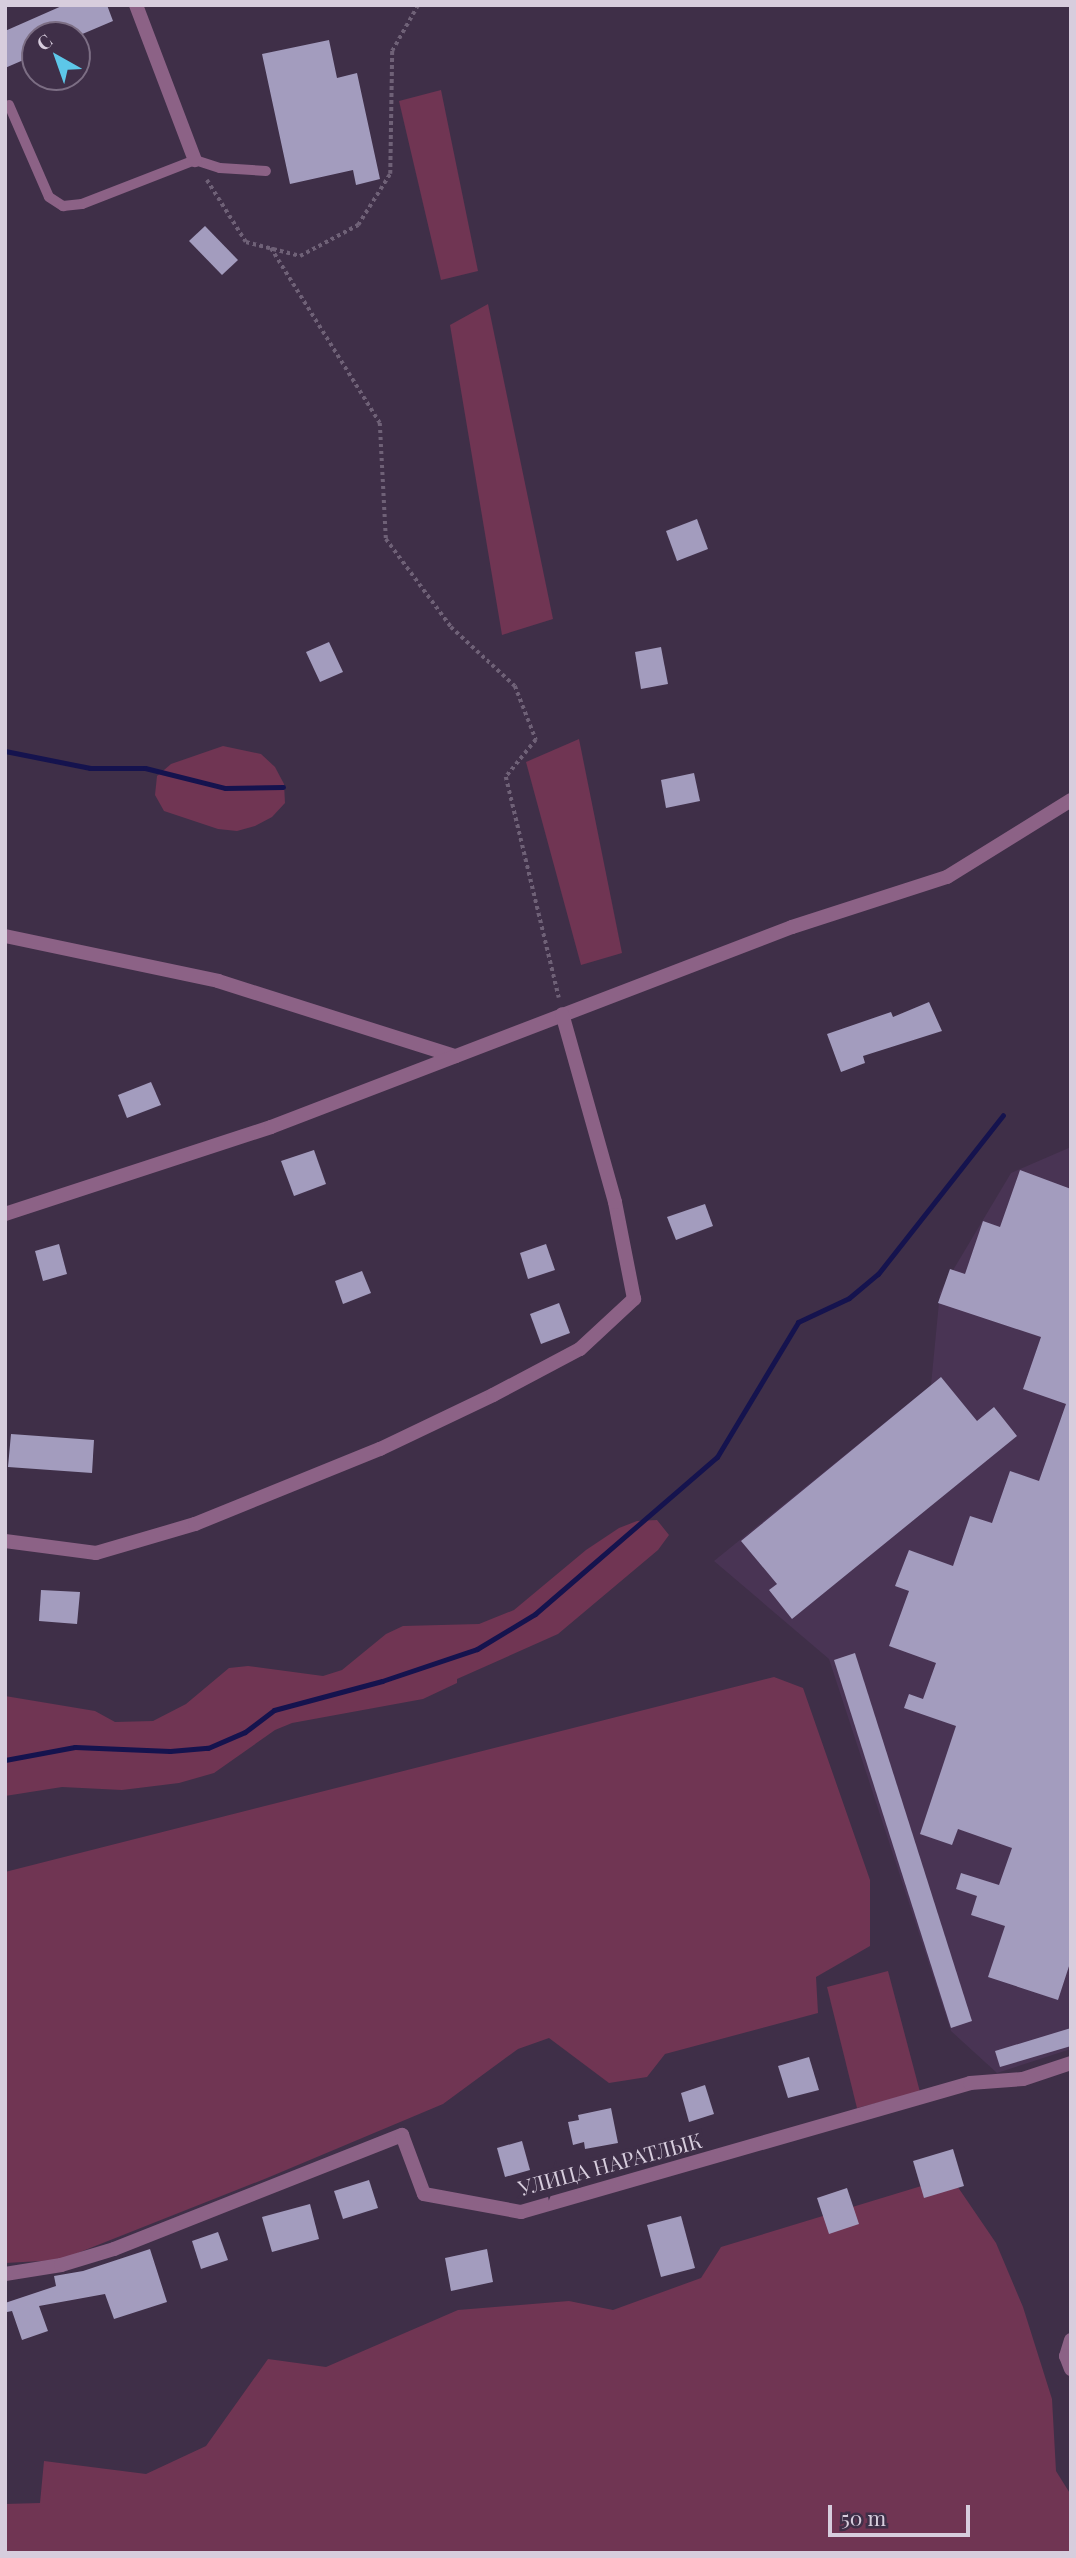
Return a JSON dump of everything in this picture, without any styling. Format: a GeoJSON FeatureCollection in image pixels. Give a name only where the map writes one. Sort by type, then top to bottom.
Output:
{"type":"FeatureCollection","features":[{"type":"Feature","properties":{"kind":"street"},"geometry":{"type":"LineString","coordinates":[[136,5],[195,160]]}},
{"type":"Feature","properties":{"kind":"street"},"geometry":{"type":"LineString","coordinates":[[5,1214],[271,1126],[792,927],[947,877],[1071,800]]}},
{"type":"Feature","properties":{"kind":"street"},"geometry":{"type":"LineString","coordinates":[[5,936],[218,981],[455,1056]]}},
{"type":"Feature","properties":{"kind":"street"},"geometry":{"type":"LineString","coordinates":[[5,1541],[96,1553],[195,1524],[380,1449],[493,1395],[580,1349],[634,1299],[615,1202],[562,1014]]}},
{"type":"Feature","properties":{"kind":"street","name":"УЛИЦА НАРАТЛЫК"},"geometry":{"type":"LineString","coordinates":[[5,2274],[61,2265],[114,2249],[402,2135],[424,2194],[521,2212],[970,2082],[1023,2079],[1071,2063]]}},
{"type":"Feature","properties":{"kind":"street"},"geometry":{"type":"LineString","coordinates":[[1071,2340],[1066,2356],[1071,2369]]}},
{"type":"Feature","properties":{"kind":"lane"},"geometry":{"type":"LineString","coordinates":[[9,105],[50,197],[63,206],[82,204],[195,160],[220,167],[266,171]]}},
{"type":"Feature","properties":{"kind":"path"},"geometry":{"type":"LineString","coordinates":[[195,160],[246,242],[300,256],[358,225],[390,174],[393,51],[418,5]]}},
{"type":"Feature","properties":{"kind":"path"},"geometry":{"type":"LineString","coordinates":[[271,248],[380,423],[386,538],[451,627],[515,686],[536,740],[506,776],[562,1014]]}},
{"type":"Feature","properties":{"kind":"shaded area"},"geometry":{"type":"Polygon","coordinates":[[[441,90],[478,271],[441,280],[399,101],[441,90]]]}},
{"type":"Feature","properties":{"kind":"shaded area"},"geometry":{"type":"Polygon","coordinates":[[[488,304],[553,619],[502,635],[450,325],[488,304]]]}},
{"type":"Feature","properties":{"kind":"shaded area"},"geometry":{"type":"Polygon","coordinates":[[[579,739],[622,953],[581,965],[526,762],[579,739]]]}},
{"type":"Feature","properties":{"kind":"shaded area"},"geometry":{"type":"Polygon","coordinates":[[[223,746],[261,754],[275,767],[284,784],[285,803],[272,817],[237,831],[218,829],[164,811],[155,795],[157,776],[171,764],[223,746]]]}},
{"type":"Feature","properties":{"kind":"shaded area"},"geometry":{"type":"Polygon","coordinates":[[[1071,1147],[1071,2049],[997,2073],[951,2031],[829,1659],[714,1561],[931,1385],[940,1292],[1011,1173],[1071,1147]]]}},
{"type":"Feature","properties":{"kind":"shaded area"},"geometry":{"type":"Polygon","coordinates":[[[657,1520],[669,1535],[658,1550],[558,1634],[457,1679],[457,1683],[423,1699],[292,1723],[275,1730],[214,1773],[179,1783],[122,1790],[62,1787],[5,1796],[5,1696],[95,1711],[115,1722],[153,1721],[186,1704],[229,1668],[248,1666],[323,1676],[342,1670],[386,1634],[403,1626],[479,1624],[514,1610],[586,1550],[619,1528],[637,1521],[657,1520]]]}},
{"type":"Feature","properties":{"kind":"shaded area"},"geometry":{"type":"Polygon","coordinates":[[[774,1677],[803,1688],[870,1880],[870,1946],[816,1977],[818,2013],[665,2054],[647,2077],[609,2083],[549,2038],[518,2049],[443,2104],[267,2178],[60,2260],[5,2263],[5,1872],[774,1677]]]}},
{"type":"Feature","properties":{"kind":"shaded area"},"geometry":{"type":"Polygon","coordinates":[[[888,1971],[920,2092],[857,2108],[827,1987],[888,1971]]]}},
{"type":"Feature","properties":{"kind":"shaded area"},"geometry":{"type":"Polygon","coordinates":[[[951,2177],[996,2243],[1023,2307],[1052,2399],[1056,2471],[1071,2495],[1071,2553],[5,2553],[5,2504],[40,2503],[44,2461],[146,2474],[206,2446],[268,2359],[326,2367],[458,2310],[569,2301],[613,2310],[701,2278],[721,2247],[951,2177]]]}},
{"type":"Feature","properties":{"kind":"building"},"geometry":{"type":"Polygon","coordinates":[[[64,5],[107,5],[113,21],[91,30],[91,21],[28,21],[64,5]]]}},
{"type":"Feature","properties":{"kind":"building"},"geometry":{"type":"Polygon","coordinates":[[[21,24],[21,61],[5,68],[5,31],[21,24]]]}},
{"type":"Feature","properties":{"kind":"building"},"geometry":{"type":"Polygon","coordinates":[[[329,40],[337,78],[357,73],[380,179],[356,185],[353,170],[290,184],[262,54],[329,40]]]}},
{"type":"Feature","properties":{"kind":"building"},"geometry":{"type":"Polygon","coordinates":[[[205,226],[238,260],[222,275],[189,241],[205,226]]]}},
{"type":"Feature","properties":{"kind":"building"},"geometry":{"type":"Polygon","coordinates":[[[697,519],[708,549],[677,561],[666,531],[697,519]]]}},
{"type":"Feature","properties":{"kind":"building"},"geometry":{"type":"Polygon","coordinates":[[[329,642],[343,672],[320,682],[306,652],[329,642]]]}},
{"type":"Feature","properties":{"kind":"building"},"geometry":{"type":"Polygon","coordinates":[[[661,647],[668,684],[641,689],[635,652],[661,647]]]}},
{"type":"Feature","properties":{"kind":"building"},"geometry":{"type":"Polygon","coordinates":[[[694,773],[700,801],[666,808],[661,780],[694,773]]]}},
{"type":"Feature","properties":{"kind":"building"},"geometry":{"type":"Polygon","coordinates":[[[929,1002],[942,1031],[863,1056],[865,1063],[841,1072],[827,1034],[891,1012],[893,1017],[929,1002]]]}},
{"type":"Feature","properties":{"kind":"building"},"geometry":{"type":"Polygon","coordinates":[[[151,1082],[161,1105],[127,1118],[118,1095],[151,1082]]]}},
{"type":"Feature","properties":{"kind":"building"},"geometry":{"type":"Polygon","coordinates":[[[314,1150],[326,1184],[294,1196],[281,1161],[314,1150]]]}},
{"type":"Feature","properties":{"kind":"building"},"geometry":{"type":"Polygon","coordinates":[[[1020,1170],[1071,1189],[1071,1960],[1058,2000],[988,1977],[1005,1926],[971,1915],[977,1896],[956,1889],[961,1873],[999,1885],[1012,1848],[958,1829],[952,1845],[920,1834],[956,1726],[904,1708],[909,1694],[923,1699],[936,1663],[889,1646],[909,1591],[895,1586],[909,1550],[953,1566],[970,1516],[992,1523],[1010,1471],[1039,1481],[1066,1404],[1023,1389],[1041,1337],[938,1303],[950,1269],[965,1274],[983,1221],[1000,1227],[1020,1170]]]}},
{"type":"Feature","properties":{"kind":"building"},"geometry":{"type":"Polygon","coordinates":[[[705,1204],[713,1226],[676,1240],[667,1217],[705,1204]]]}},
{"type":"Feature","properties":{"kind":"building"},"geometry":{"type":"Polygon","coordinates":[[[59,1244],[67,1274],[43,1281],[35,1251],[59,1244]]]}},
{"type":"Feature","properties":{"kind":"building"},"geometry":{"type":"Polygon","coordinates":[[[546,1244],[555,1270],[528,1279],[520,1253],[546,1244]]]}},
{"type":"Feature","properties":{"kind":"building"},"geometry":{"type":"Polygon","coordinates":[[[362,1271],[371,1293],[343,1304],[335,1281],[362,1271]]]}},
{"type":"Feature","properties":{"kind":"building"},"geometry":{"type":"Polygon","coordinates":[[[559,1303],[570,1333],[541,1344],[530,1314],[559,1303]]]}},
{"type":"Feature","properties":{"kind":"building"},"geometry":{"type":"Polygon","coordinates":[[[941,1377],[977,1421],[994,1407],[1017,1436],[792,1619],[769,1590],[777,1584],[741,1541],[941,1377]]]}},
{"type":"Feature","properties":{"kind":"building"},"geometry":{"type":"Polygon","coordinates":[[[11,1434],[94,1440],[92,1473],[8,1467],[11,1434]]]}},
{"type":"Feature","properties":{"kind":"building"},"geometry":{"type":"Polygon","coordinates":[[[41,1590],[80,1592],[77,1624],[39,1621],[41,1590]]]}},
{"type":"Feature","properties":{"kind":"building"},"geometry":{"type":"Polygon","coordinates":[[[855,1653],[972,2021],[951,2028],[834,1660],[855,1653]]]}},
{"type":"Feature","properties":{"kind":"building"},"geometry":{"type":"Polygon","coordinates":[[[1071,2028],[1071,2046],[1000,2067],[995,2051],[1071,2028]]]}},
{"type":"Feature","properties":{"kind":"building"},"geometry":{"type":"Polygon","coordinates":[[[809,2057],[819,2090],[788,2098],[778,2066],[809,2057]]]}},
{"type":"Feature","properties":{"kind":"building"},"geometry":{"type":"Polygon","coordinates":[[[705,2085],[714,2114],[689,2122],[681,2093],[705,2085]]]}},
{"type":"Feature","properties":{"kind":"building"},"geometry":{"type":"Polygon","coordinates":[[[611,2108],[618,2143],[585,2149],[584,2142],[573,2145],[568,2122],[579,2120],[578,2115],[611,2108]]]}},
{"type":"Feature","properties":{"kind":"building"},"geometry":{"type":"Polygon","coordinates":[[[522,2141],[530,2170],[505,2177],[497,2148],[522,2141]]]}},
{"type":"Feature","properties":{"kind":"building"},"geometry":{"type":"Polygon","coordinates":[[[953,2149],[964,2186],[924,2198],[913,2161],[953,2149]]]}},
{"type":"Feature","properties":{"kind":"building"},"geometry":{"type":"Polygon","coordinates":[[[369,2180],[378,2208],[343,2219],[334,2191],[369,2180]]]}},
{"type":"Feature","properties":{"kind":"building"},"geometry":{"type":"Polygon","coordinates":[[[847,2188],[859,2224],[829,2234],[817,2198],[847,2188]]]}},
{"type":"Feature","properties":{"kind":"building"},"geometry":{"type":"Polygon","coordinates":[[[310,2204],[319,2239],[272,2252],[262,2217],[310,2204]]]}},
{"type":"Feature","properties":{"kind":"building"},"geometry":{"type":"Polygon","coordinates":[[[681,2216],[695,2268],[661,2277],[647,2225],[681,2216]]]}},
{"type":"Feature","properties":{"kind":"building"},"geometry":{"type":"Polygon","coordinates":[[[218,2232],[228,2260],[201,2269],[192,2241],[218,2232]]]}},
{"type":"Feature","properties":{"kind":"building"},"geometry":{"type":"Polygon","coordinates":[[[150,2249],[167,2302],[114,2319],[105,2294],[39,2306],[48,2331],[22,2340],[12,2311],[7,2312],[5,2303],[56,2286],[54,2276],[83,2271],[150,2249]]]}},
{"type":"Feature","properties":{"kind":"building"},"geometry":{"type":"Polygon","coordinates":[[[487,2249],[493,2282],[451,2291],[445,2258],[487,2249]]]}},
{"type":"Feature","properties":{"kind":"waterway"},"geometry":{"type":"LineString","coordinates":[[5,751],[90,768],[145,768],[225,788],[283,787]]}},
{"type":"Feature","properties":{"kind":"waterway"},"geometry":{"type":"LineString","coordinates":[[5,1760],[75,1747],[170,1751],[208,1748],[245,1732],[274,1710],[382,1681],[477,1649],[535,1614],[717,1457],[798,1322],[849,1298],[878,1274],[1003,1115]]}}]}
